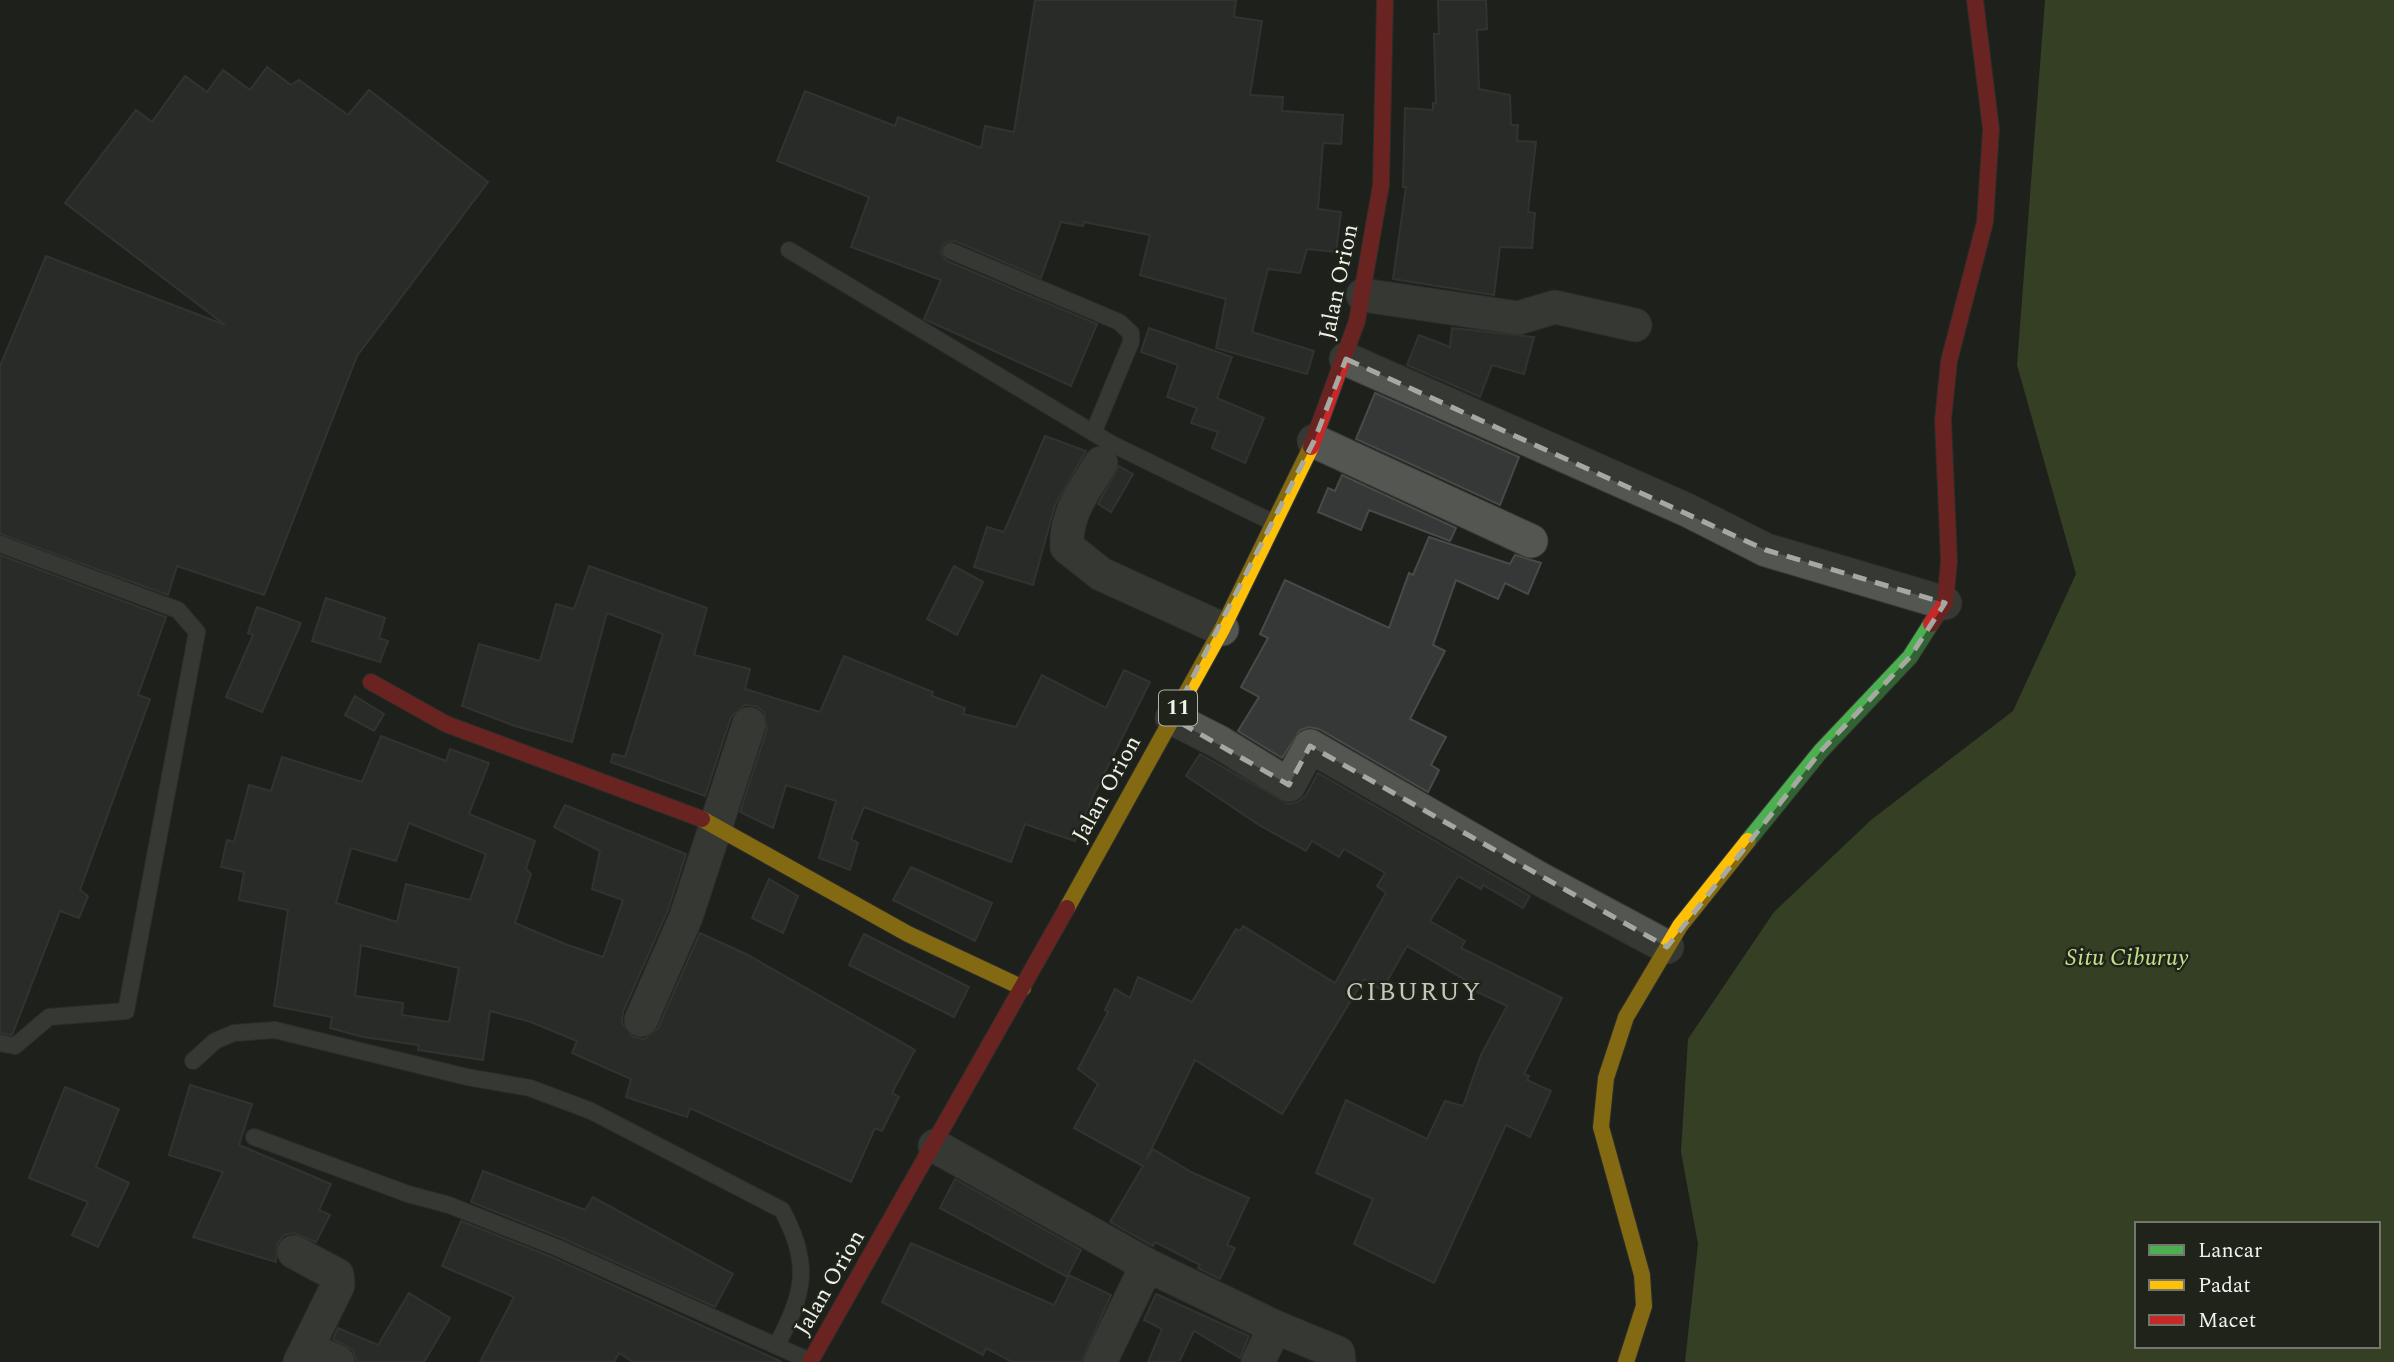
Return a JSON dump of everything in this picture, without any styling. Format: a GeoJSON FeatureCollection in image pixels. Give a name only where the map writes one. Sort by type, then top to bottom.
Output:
{"type":"FeatureCollection","features":[{"type":"Feature","properties":{"kind":"main road","name":"Jalan Orion"},"geometry":{"type":"LineString","coordinates":[[810,1362],[935,1146],[1222,629],[1314,441],[1346,359],[1363,295],[1381,185],[1385,0]]}},
{"type":"Feature","properties":{"kind":"main road"},"geometry":{"type":"LineString","coordinates":[[1626,1362],[1644,1307],[1642,1275],[1601,1127],[1606,1078],[1626,1017],[1680,926],[1821,751],[1910,657],[1945,604],[1949,561],[1943,420],[1949,361],[1985,222],[1991,129],[1975,0]]}},
{"type":"Feature","properties":{"kind":"main road"},"geometry":{"type":"LineString","coordinates":[[371,682],[446,724],[716,824],[908,934],[1023,988]]}},
{"type":"Feature","properties":{"kind":"street"},"geometry":{"type":"LineString","coordinates":[[1363,295],[1518,318],[1555,307],[1635,325]]}},
{"type":"Feature","properties":{"kind":"street"},"geometry":{"type":"LineString","coordinates":[[1346,359],[1687,510],[1766,550],[1945,604]]}},
{"type":"Feature","properties":{"kind":"street"},"geometry":{"type":"LineString","coordinates":[[1314,441],[1531,541]]}},
{"type":"Feature","properties":{"kind":"street"},"geometry":{"type":"LineString","coordinates":[[1101,463],[1074,506],[1067,529],[1067,547],[1101,573],[1222,629]]}},
{"type":"Feature","properties":{"kind":"street"},"geometry":{"type":"LineString","coordinates":[[1172,718],[1219,742],[1289,785],[1310,746],[1540,878],[1667,947]]}},
{"type":"Feature","properties":{"kind":"street"},"geometry":{"type":"LineString","coordinates":[[641,1020],[686,917],[749,724]]}},
{"type":"Feature","properties":{"kind":"street"},"geometry":{"type":"LineString","coordinates":[[935,1146],[1147,1265],[1275,1327],[1338,1353],[1339,1362]]}},
{"type":"Feature","properties":{"kind":"street"},"geometry":{"type":"LineString","coordinates":[[294,1252],[337,1275],[338,1285],[303,1355],[338,1362]]}},
{"type":"Feature","properties":{"kind":"street"},"geometry":{"type":"LineString","coordinates":[[1100,1362],[1147,1265]]}},
{"type":"Feature","properties":{"kind":"street"},"geometry":{"type":"LineString","coordinates":[[1258,1362],[1275,1327]]}},
{"type":"Feature","properties":{"kind":"lane"},"geometry":{"type":"LineString","coordinates":[[789,250],[1112,444],[1275,523]]}},
{"type":"Feature","properties":{"kind":"lane"},"geometry":{"type":"LineString","coordinates":[[951,251],[1119,322],[1131,333],[1131,342],[1094,431]]}},
{"type":"Feature","properties":{"kind":"lane"},"geometry":{"type":"LineString","coordinates":[[0,544],[178,610],[197,632],[126,1012],[50,1017],[15,1045],[0,1043]]}},
{"type":"Feature","properties":{"kind":"lane"},"geometry":{"type":"LineString","coordinates":[[193,1061],[215,1041],[234,1033],[275,1030],[467,1077],[530,1088],[592,1111],[782,1210],[795,1234],[803,1263],[794,1314],[776,1346]]}},
{"type":"Feature","properties":{"kind":"lane"},"geometry":{"type":"LineString","coordinates":[[254,1137],[408,1194],[449,1205],[558,1248],[810,1362]]}},
{"type":"Feature","properties":{"kind":"highlighted area"},"geometry":{"type":"Polygon","coordinates":[[[1346,359],[1766,550],[1945,603],[1910,657],[1821,751],[1667,947],[1310,746],[1289,785],[1172,718],[1314,441],[1346,359]]]}},
{"type":"Feature","properties":{"kind":"water","name":"Situ Ciburuy"},"geometry":{"type":"Polygon","coordinates":[[[2045,0],[2394,0],[2394,1362],[1685,1362],[1698,1244],[1681,1152],[1688,1039],[1774,912],[1871,820],[2013,711],[2076,574],[2017,365],[2045,0]]]}},
{"type":"Feature","properties":{"kind":"building"},"geometry":{"type":"Polygon","coordinates":[[[1035,0],[1236,0],[1234,17],[1262,21],[1250,95],[1283,97],[1282,111],[1343,115],[1341,144],[1323,143],[1318,209],[1341,212],[1336,252],[1307,249],[1300,273],[1268,269],[1252,332],[1314,351],[1307,374],[1216,348],[1226,299],[1140,275],[1150,235],[1084,222],[1083,226],[1061,222],[1041,278],[955,241],[944,243],[941,253],[947,261],[1097,324],[1071,386],[924,319],[941,280],[851,247],[869,197],[777,161],[805,91],[895,126],[898,117],[981,148],[985,126],[1014,132],[1035,0]]]}},
{"type":"Feature","properties":{"kind":"building"},"geometry":{"type":"Polygon","coordinates":[[[1438,0],[1486,0],[1487,29],[1477,30],[1479,89],[1510,95],[1511,125],[1518,125],[1517,141],[1536,142],[1528,212],[1535,213],[1532,248],[1500,247],[1494,295],[1393,279],[1406,187],[1403,187],[1405,108],[1433,110],[1433,103],[1436,103],[1434,34],[1439,34],[1438,0]]]}},
{"type":"Feature","properties":{"kind":"building"},"geometry":{"type":"Polygon","coordinates":[[[267,67],[291,85],[299,80],[348,115],[369,90],[488,182],[357,356],[264,595],[177,566],[168,595],[0,534],[0,366],[46,256],[225,325],[65,203],[136,110],[152,122],[185,76],[207,92],[223,70],[250,90],[267,67]]]}},
{"type":"Feature","properties":{"kind":"building"},"geometry":{"type":"Polygon","coordinates":[[[1149,328],[1232,357],[1217,398],[1264,418],[1245,463],[1212,448],[1218,432],[1191,423],[1197,408],[1167,397],[1178,365],[1141,352],[1149,328]]]}},
{"type":"Feature","properties":{"kind":"building"},"geometry":{"type":"Polygon","coordinates":[[[1452,328],[1534,337],[1524,374],[1492,365],[1480,397],[1407,365],[1419,335],[1450,347],[1452,328]]]}},
{"type":"Feature","properties":{"kind":"building"},"geometry":{"type":"Polygon","coordinates":[[[1375,393],[1519,457],[1500,505],[1356,439],[1375,393]]]}},
{"type":"Feature","properties":{"kind":"building"},"geometry":{"type":"Polygon","coordinates":[[[1045,436],[1086,451],[1055,505],[1033,585],[974,567],[987,527],[1004,532],[1045,436]]]}},
{"type":"Feature","properties":{"kind":"building"},"geometry":{"type":"Polygon","coordinates":[[[1119,466],[1133,474],[1111,512],[1098,504],[1119,466]]]}},
{"type":"Feature","properties":{"kind":"building"},"geometry":{"type":"Polygon","coordinates":[[[1342,475],[1456,528],[1450,541],[1369,510],[1361,530],[1318,512],[1328,488],[1335,491],[1342,475]]]}},
{"type":"Feature","properties":{"kind":"building"},"geometry":{"type":"Polygon","coordinates":[[[1429,537],[1510,564],[1515,555],[1541,563],[1528,594],[1505,583],[1498,599],[1456,580],[1433,645],[1445,651],[1410,719],[1446,737],[1431,765],[1439,770],[1428,792],[1319,729],[1309,727],[1300,730],[1282,758],[1238,731],[1259,697],[1241,687],[1268,638],[1260,634],[1285,580],[1389,628],[1409,573],[1413,575],[1429,537]]]}},
{"type":"Feature","properties":{"kind":"building"},"geometry":{"type":"Polygon","coordinates":[[[0,555],[166,617],[138,695],[150,699],[80,890],[88,896],[79,918],[60,911],[12,1035],[0,1033],[0,555]]]}},
{"type":"Feature","properties":{"kind":"building"},"geometry":{"type":"Polygon","coordinates":[[[589,566],[707,608],[694,655],[750,669],[745,689],[820,712],[844,656],[933,692],[932,696],[965,708],[963,714],[1016,727],[1042,675],[1106,708],[1124,670],[1150,682],[1094,794],[1075,841],[1025,824],[1011,862],[864,807],[851,839],[858,843],[850,870],[819,858],[836,801],[786,785],[773,828],[740,812],[767,729],[764,712],[756,706],[744,705],[731,717],[705,796],[611,762],[613,754],[625,757],[663,634],[607,613],[572,742],[515,726],[462,706],[479,644],[540,661],[556,604],[574,609],[589,566]]]}},
{"type":"Feature","properties":{"kind":"building"},"geometry":{"type":"Polygon","coordinates":[[[954,566],[983,582],[957,635],[927,619],[954,566]]]}},
{"type":"Feature","properties":{"kind":"building"},"geometry":{"type":"Polygon","coordinates":[[[326,598],[385,618],[379,638],[388,641],[380,662],[312,641],[326,598]]]}},
{"type":"Feature","properties":{"kind":"building"},"geometry":{"type":"Polygon","coordinates":[[[257,607],[301,623],[262,712],[226,697],[253,635],[248,633],[257,607]]]}},
{"type":"Feature","properties":{"kind":"building"},"geometry":{"type":"Polygon","coordinates":[[[355,696],[384,714],[374,731],[345,715],[355,696]]]}},
{"type":"Feature","properties":{"kind":"building"},"geometry":{"type":"Polygon","coordinates":[[[381,736],[446,761],[450,749],[489,763],[469,814],[535,841],[526,869],[531,874],[515,923],[603,957],[623,900],[592,889],[600,851],[554,827],[565,805],[686,854],[668,910],[623,1012],[622,1023],[633,1037],[644,1039],[658,1028],[700,933],[746,954],[915,1050],[892,1093],[899,1097],[882,1131],[875,1128],[851,1182],[690,1108],[687,1117],[626,1097],[631,1079],[572,1053],[577,1041],[531,1022],[490,1011],[483,1060],[418,1050],[419,1045],[363,1037],[330,1028],[332,1017],[274,1006],[288,910],[239,900],[244,872],[221,867],[227,840],[234,842],[249,785],[271,791],[282,757],[362,782],[381,736]],[[409,823],[396,861],[351,848],[336,903],[397,922],[406,884],[470,900],[486,854],[409,823]],[[361,945],[355,996],[403,1003],[402,1015],[449,1022],[459,968],[361,945]]]}},
{"type":"Feature","properties":{"kind":"building"},"geometry":{"type":"Polygon","coordinates":[[[1200,754],[1288,804],[1298,802],[1306,795],[1318,773],[1530,896],[1523,908],[1483,885],[1481,889],[1458,876],[1430,921],[1465,941],[1461,948],[1562,998],[1524,1074],[1529,1076],[1527,1080],[1551,1091],[1530,1137],[1506,1125],[1434,1283],[1354,1244],[1373,1199],[1316,1173],[1346,1100],[1427,1139],[1445,1101],[1463,1106],[1481,1055],[1507,1006],[1475,991],[1477,987],[1407,946],[1382,990],[1364,979],[1282,1114],[1195,1060],[1146,1160],[1153,1149],[1191,1172],[1249,1198],[1227,1245],[1235,1248],[1220,1279],[1198,1268],[1200,1265],[1155,1242],[1153,1246],[1110,1222],[1143,1166],[1074,1128],[1098,1084],[1078,1069],[1108,1012],[1105,1010],[1115,989],[1130,998],[1138,977],[1192,1002],[1236,929],[1240,931],[1243,926],[1335,983],[1386,893],[1377,886],[1385,873],[1344,849],[1339,857],[1312,841],[1306,851],[1259,825],[1186,776],[1200,754]]]}},
{"type":"Feature","properties":{"kind":"building"},"geometry":{"type":"Polygon","coordinates":[[[911,867],[992,903],[975,941],[893,900],[911,867]]]}},
{"type":"Feature","properties":{"kind":"building"},"geometry":{"type":"Polygon","coordinates":[[[769,879],[798,896],[783,933],[752,918],[769,879]]]}},
{"type":"Feature","properties":{"kind":"building"},"geometry":{"type":"Polygon","coordinates":[[[864,934],[969,987],[954,1017],[849,965],[864,934]]]}},
{"type":"Feature","properties":{"kind":"building"},"geometry":{"type":"Polygon","coordinates":[[[190,1085],[252,1104],[239,1145],[331,1184],[319,1210],[330,1215],[316,1242],[294,1233],[284,1235],[277,1244],[276,1262],[193,1237],[223,1172],[169,1155],[190,1085]]]}},
{"type":"Feature","properties":{"kind":"building"},"geometry":{"type":"Polygon","coordinates":[[[65,1087],[119,1109],[96,1167],[129,1183],[98,1247],[72,1235],[88,1202],[29,1178],[65,1087]]]}},
{"type":"Feature","properties":{"kind":"building"},"geometry":{"type":"Polygon","coordinates":[[[483,1171],[585,1210],[593,1197],[733,1274],[715,1307],[562,1238],[471,1202],[483,1171]]]}},
{"type":"Feature","properties":{"kind":"building"},"geometry":{"type":"Polygon","coordinates":[[[955,1179],[1081,1250],[1067,1277],[940,1208],[955,1179]]]}},
{"type":"Feature","properties":{"kind":"building"},"geometry":{"type":"Polygon","coordinates":[[[461,1221],[554,1258],[782,1362],[633,1362],[619,1353],[614,1362],[480,1362],[514,1297],[442,1266],[461,1221]]]}},
{"type":"Feature","properties":{"kind":"building"},"geometry":{"type":"Polygon","coordinates":[[[911,1243],[1054,1305],[1069,1275],[1111,1295],[1081,1362],[1012,1362],[986,1348],[983,1355],[882,1302],[911,1243]]]}},
{"type":"Feature","properties":{"kind":"building"},"geometry":{"type":"Polygon","coordinates":[[[409,1293],[450,1318],[424,1362],[357,1362],[353,1350],[333,1339],[338,1328],[378,1345],[409,1293]]]}},
{"type":"Feature","properties":{"kind":"building"},"geometry":{"type":"Polygon","coordinates":[[[1156,1294],[1249,1336],[1240,1358],[1194,1331],[1179,1362],[1148,1362],[1162,1329],[1144,1320],[1156,1294]]]}},
{"type":"Feature","properties":{"kind":"traffic: fast"},"geometry":{"type":"LineString","coordinates":[[1748,841],[1821,751],[1910,657],[1931,624]]}},
{"type":"Feature","properties":{"kind":"traffic: slow"},"geometry":{"type":"LineString","coordinates":[[1067,908],[1222,629],[1311,447]]}},
{"type":"Feature","properties":{"kind":"traffic: slow"},"geometry":{"type":"LineString","coordinates":[[702,819],[908,934],[1023,988]]}},
{"type":"Feature","properties":{"kind":"traffic: slow"},"geometry":{"type":"LineString","coordinates":[[1626,1362],[1644,1306],[1642,1275],[1601,1127],[1606,1078],[1626,1017],[1680,926],[1748,841]]}},
{"type":"Feature","properties":{"kind":"traffic: jam"},"geometry":{"type":"LineString","coordinates":[[1311,447],[1357,321],[1381,185],[1385,0]]}},
{"type":"Feature","properties":{"kind":"traffic: jam"},"geometry":{"type":"LineString","coordinates":[[1931,624],[1945,603],[1949,561],[1943,420],[1949,361],[1985,222],[1991,129],[1975,0]]}},
{"type":"Feature","properties":{"kind":"traffic: jam"},"geometry":{"type":"LineString","coordinates":[[371,682],[446,724],[702,819]]}},
{"type":"Feature","properties":{"kind":"traffic: jam"},"geometry":{"type":"LineString","coordinates":[[810,1362],[1067,908]]}},
{"type":"Feature","properties":{"kind":"district","name":"CIBURUY"},"geometry":{"type":"Point","coordinates":[1414,992]}}]}
